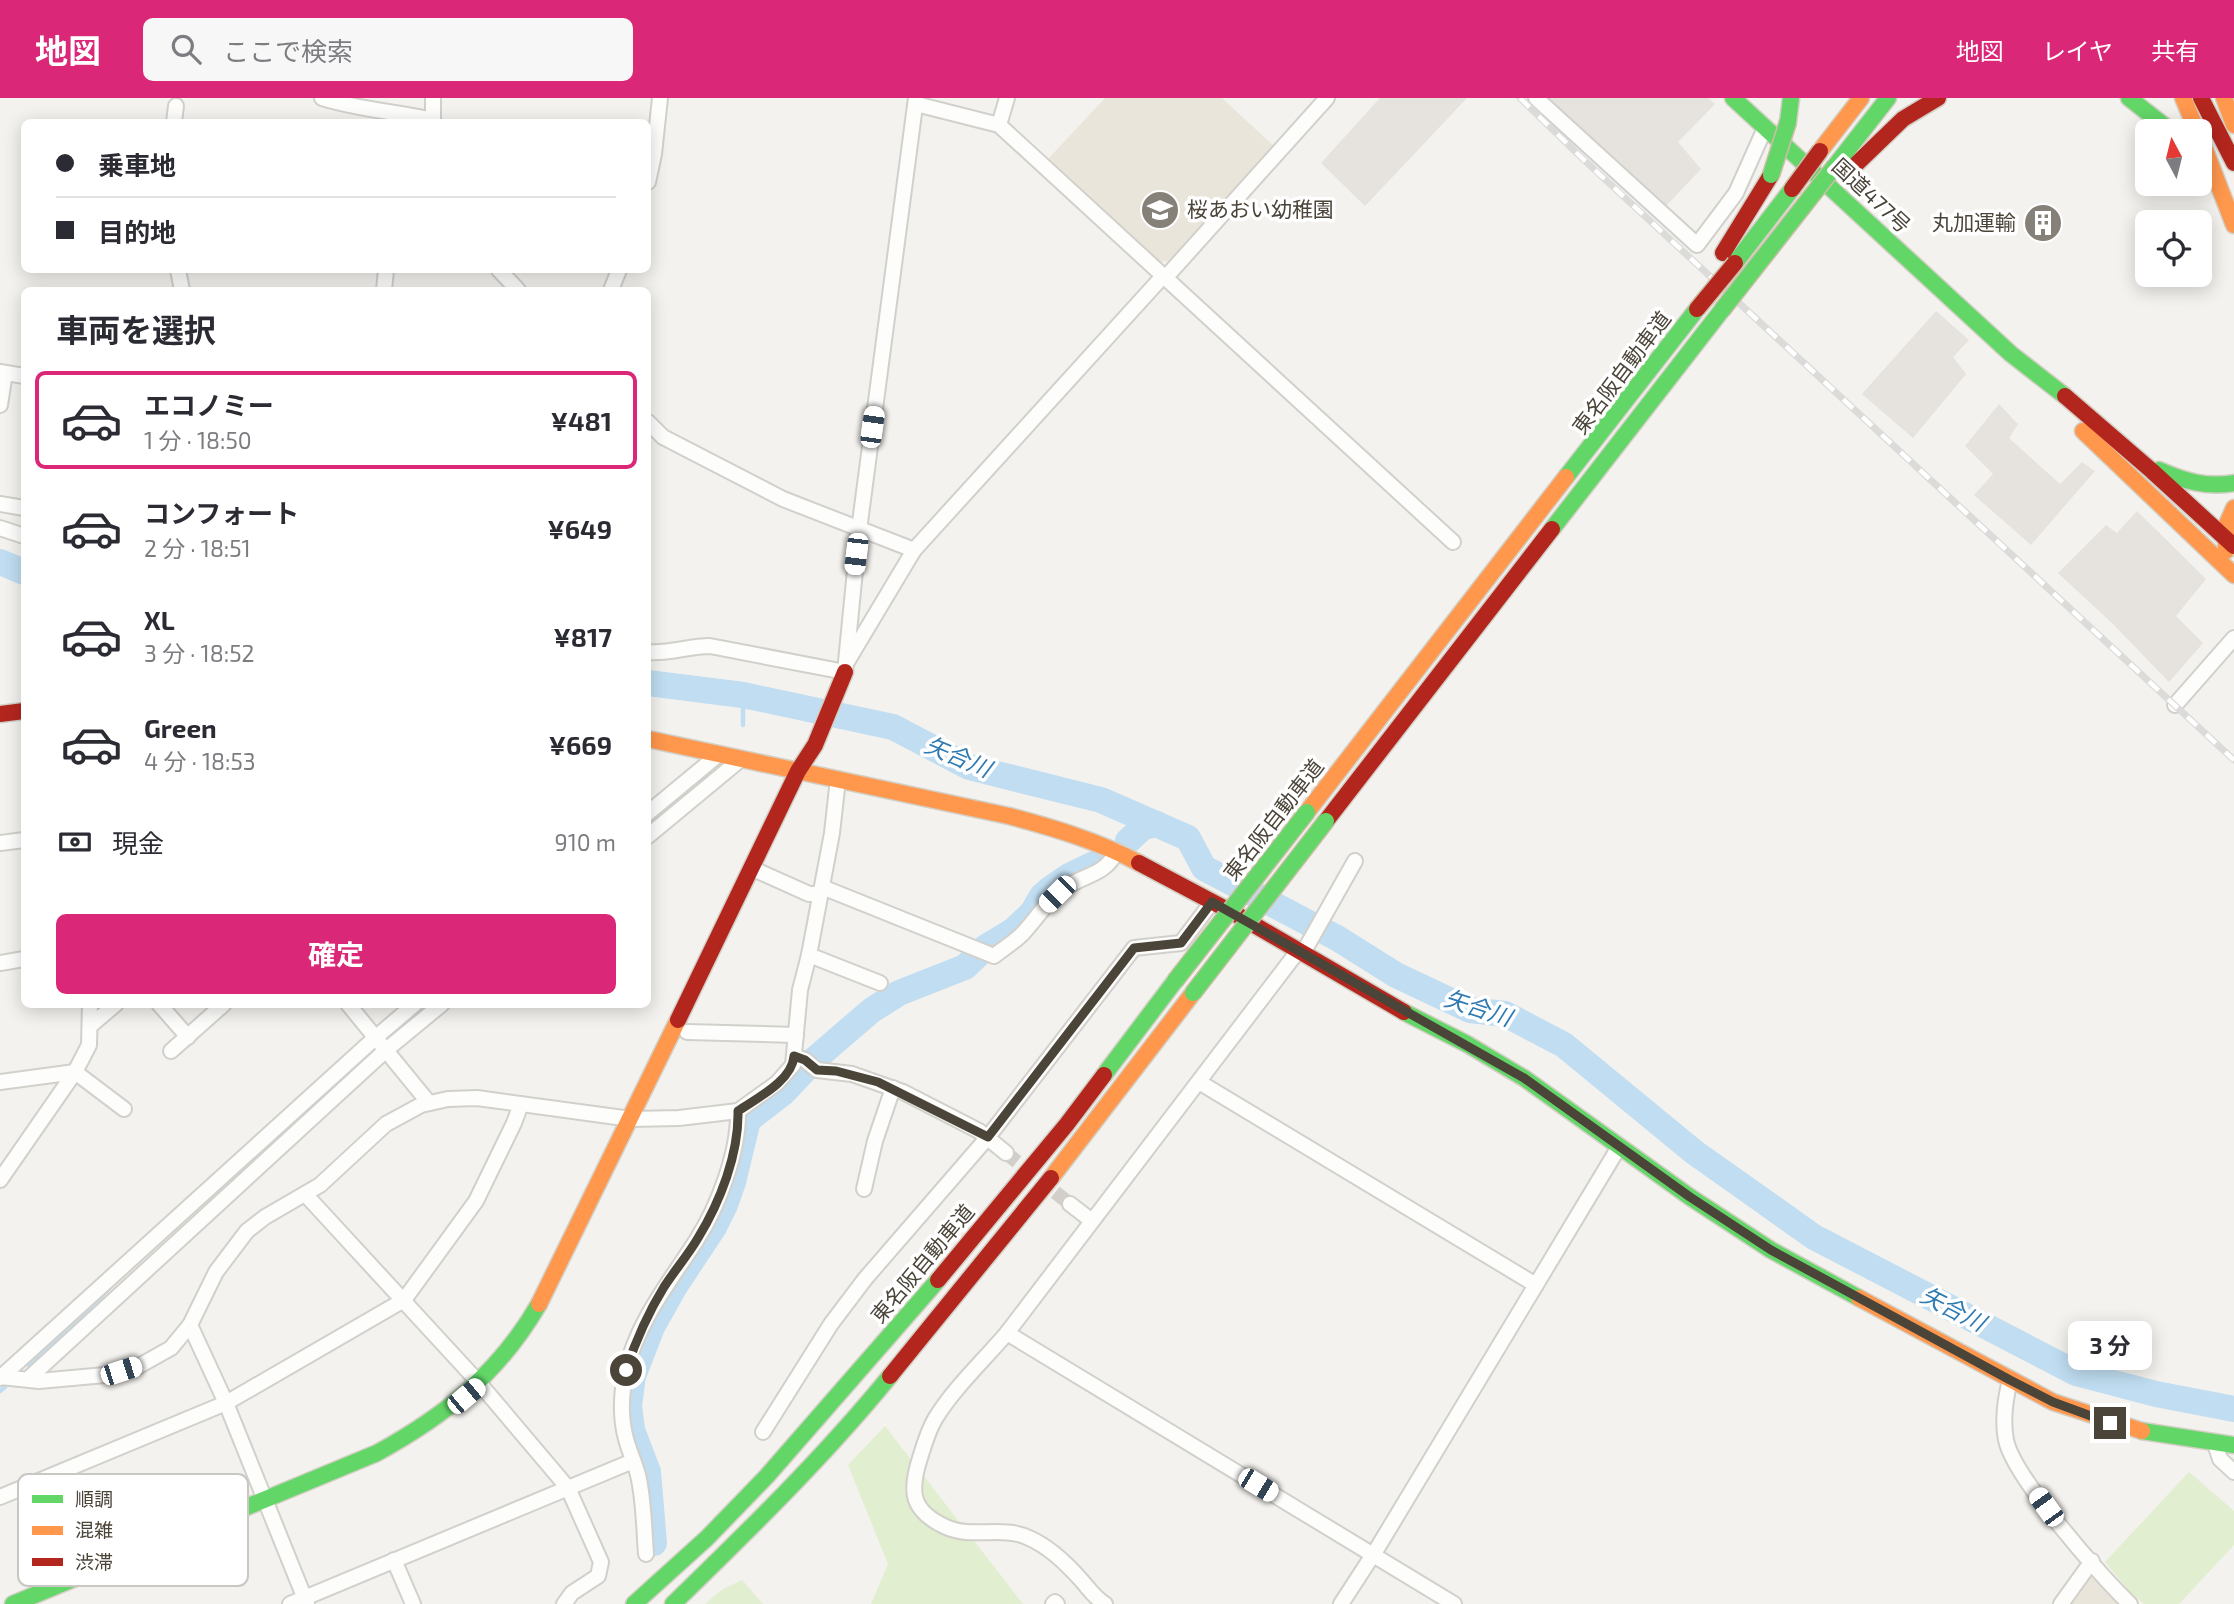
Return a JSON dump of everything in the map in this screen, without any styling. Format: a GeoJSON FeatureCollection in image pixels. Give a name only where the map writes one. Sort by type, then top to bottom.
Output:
{"type":"FeatureCollection","features":[{"type":"Feature","properties":{"kind":"main road","name":"国道477号"},"geometry":{"type":"LineString","coordinates":[[1733,98],[2011,354],[2132,454],[2229,541]]}},
{"type":"Feature","properties":{"kind":"main road"},"geometry":{"type":"LineString","coordinates":[[1729,258],[1772,175],[1788,122],[1791,98]]}},
{"type":"Feature","properties":{"kind":"main road"},"geometry":{"type":"LineString","coordinates":[[1729,258],[1792,188],[1861,98]]}},
{"type":"Feature","properties":{"kind":"main road","name":"東名阪自動車道"},"geometry":{"type":"LineString","coordinates":[[673,1604],[727,1552],[862,1410],[1069,1156],[1722,310],[1840,170],[1888,98]]}},
{"type":"Feature","properties":{"kind":"main road"},"geometry":{"type":"LineString","coordinates":[[1840,170],[1903,119],[1938,98]]}},
{"type":"Feature","properties":{"kind":"main road"},"geometry":{"type":"LineString","coordinates":[[2129,98],[2157,119]]}},
{"type":"Feature","properties":{"kind":"main road"},"geometry":{"type":"LineString","coordinates":[[2183,98],[2192,119]]}},
{"type":"Feature","properties":{"kind":"main road"},"geometry":{"type":"LineString","coordinates":[[2201,98],[2234,163]]}},
{"type":"Feature","properties":{"kind":"main road"},"geometry":{"type":"LineString","coordinates":[[2224,98],[2234,125]]}},
{"type":"Feature","properties":{"kind":"main road"},"geometry":{"type":"LineString","coordinates":[[2212,169],[2234,227]]}},
{"type":"Feature","properties":{"kind":"main road"},"geometry":{"type":"LineString","coordinates":[[2212,190],[2234,227]]}},
{"type":"Feature","properties":{"kind":"main road","name":"東名阪自動車道"},"geometry":{"type":"LineString","coordinates":[[634,1604],[707,1538],[758,1485],[915,1308],[1068,1124],[1175,981],[1508,556],[1729,258]]}},
{"type":"Feature","properties":{"kind":"main road","name":"国道477号"},"geometry":{"type":"LineString","coordinates":[[2011,354],[2039,387],[2119,467],[2233,574]]}},
{"type":"Feature","properties":{"kind":"main road"},"geometry":{"type":"LineString","coordinates":[[2132,454],[2169,475],[2194,484],[2211,486],[2234,483]]}},
{"type":"Feature","properties":{"kind":"main road"},"geometry":{"type":"LineString","coordinates":[[2233,574],[2227,524],[2234,509]]}},
{"type":"Feature","properties":{"kind":"main road"},"geometry":{"type":"LineString","coordinates":[[248,1508],[397,1443],[451,1408],[480,1384],[509,1351],[540,1303],[631,1119],[797,771],[814,745],[846,668]]}},
{"type":"Feature","properties":{"kind":"main road"},"geometry":{"type":"LineString","coordinates":[[0,714],[21,711]]}},
{"type":"Feature","properties":{"kind":"main road"},"geometry":{"type":"LineString","coordinates":[[651,740],[1056,828],[1117,851],[1303,950],[1396,1008],[1524,1078],[1619,1147],[1771,1250],[2010,1380],[2053,1402],[2117,1425],[2177,1438],[2234,1445]]}},
{"type":"Feature","properties":{"kind":"main road"},"geometry":{"type":"LineString","coordinates":[[13,1604],[57,1586]]}},
{"type":"Feature","properties":{"kind":"street"},"geometry":{"type":"LineString","coordinates":[[322,98],[356,108],[403,113],[426,119]]}},
{"type":"Feature","properties":{"kind":"street"},"geometry":{"type":"LineString","coordinates":[[433,98],[433,119]]}},
{"type":"Feature","properties":{"kind":"street"},"geometry":{"type":"LineString","coordinates":[[651,168],[660,98]]}},
{"type":"Feature","properties":{"kind":"street"},"geometry":{"type":"LineString","coordinates":[[999,125],[1007,98]]}},
{"type":"Feature","properties":{"kind":"street"},"geometry":{"type":"LineString","coordinates":[[846,668],[914,550],[1327,98]]}},
{"type":"Feature","properties":{"kind":"street"},"geometry":{"type":"LineString","coordinates":[[1536,98],[1697,245],[1736,193],[1765,128]]}},
{"type":"Feature","properties":{"kind":"street"},"geometry":{"type":"LineString","coordinates":[[846,668],[859,530],[914,100],[999,125],[1453,542]]}},
{"type":"Feature","properties":{"kind":"street"},"geometry":{"type":"LineString","coordinates":[[174,119],[176,106]]}},
{"type":"Feature","properties":{"kind":"street"},"geometry":{"type":"LineString","coordinates":[[502,273],[515,287]]}},
{"type":"Feature","properties":{"kind":"street"},"geometry":{"type":"LineString","coordinates":[[0,405],[3,372],[21,375]]}},
{"type":"Feature","properties":{"kind":"street"},"geometry":{"type":"LineString","coordinates":[[651,425],[663,437],[783,499],[914,550]]}},
{"type":"Feature","properties":{"kind":"street"},"geometry":{"type":"LineString","coordinates":[[0,504],[21,508]]}},
{"type":"Feature","properties":{"kind":"street"},"geometry":{"type":"LineString","coordinates":[[0,528],[21,535]]}},
{"type":"Feature","properties":{"kind":"street"},"geometry":{"type":"LineString","coordinates":[[2175,705],[2234,638]]}},
{"type":"Feature","properties":{"kind":"street"},"geometry":{"type":"LineString","coordinates":[[651,652],[670,653],[691,647],[710,646],[846,668]]}},
{"type":"Feature","properties":{"kind":"street"},"geometry":{"type":"LineString","coordinates":[[651,811],[718,755]]}},
{"type":"Feature","properties":{"kind":"street"},"geometry":{"type":"LineString","coordinates":[[651,834],[741,759]]}},
{"type":"Feature","properties":{"kind":"street"},"geometry":{"type":"LineString","coordinates":[[805,1061],[796,1035],[800,990],[832,833],[838,779]]}},
{"type":"Feature","properties":{"kind":"street"},"geometry":{"type":"LineString","coordinates":[[0,843],[21,840]]}},
{"type":"Feature","properties":{"kind":"street"},"geometry":{"type":"LineString","coordinates":[[751,869],[809,894],[821,890],[994,956],[1024,932],[1047,904],[1067,886],[1111,864],[1117,851]]}},
{"type":"Feature","properties":{"kind":"street"},"geometry":{"type":"LineString","coordinates":[[1105,1604],[1094,1597],[1063,1562],[1023,1534],[955,1531],[934,1520],[915,1502],[915,1472],[933,1421],[1007,1333],[1303,950],[1355,861]]}},
{"type":"Feature","properties":{"kind":"street"},"geometry":{"type":"LineString","coordinates":[[763,1432],[831,1324],[865,1279],[988,1137],[1134,948],[1181,943],[1212,902]]}},
{"type":"Feature","properties":{"kind":"street"},"geometry":{"type":"LineString","coordinates":[[809,955],[880,983]]}},
{"type":"Feature","properties":{"kind":"street"},"geometry":{"type":"LineString","coordinates":[[0,963],[21,960]]}},
{"type":"Feature","properties":{"kind":"street"},"geometry":{"type":"LineString","coordinates":[[0,1180],[75,1072],[89,1045],[90,1008]]}},
{"type":"Feature","properties":{"kind":"street"},"geometry":{"type":"LineString","coordinates":[[90,1026],[111,1008]]}},
{"type":"Feature","properties":{"kind":"street"},"geometry":{"type":"LineString","coordinates":[[163,1008],[188,1037]]}},
{"type":"Feature","properties":{"kind":"street"},"geometry":{"type":"LineString","coordinates":[[171,1051],[220,1008]]}},
{"type":"Feature","properties":{"kind":"street"},"geometry":{"type":"LineString","coordinates":[[351,1008],[429,1103]]}},
{"type":"Feature","properties":{"kind":"street"},"geometry":{"type":"LineString","coordinates":[[28,1379],[381,1045],[412,1008]]}},
{"type":"Feature","properties":{"kind":"street"},"geometry":{"type":"LineString","coordinates":[[0,1378],[381,1045],[436,1008]]}},
{"type":"Feature","properties":{"kind":"street"},"geometry":{"type":"LineString","coordinates":[[687,1032],[796,1035]]}},
{"type":"Feature","properties":{"kind":"street"},"geometry":{"type":"LineString","coordinates":[[0,1378],[57,1380],[105,1375],[139,1366],[171,1349],[190,1325],[216,1272],[240,1239],[265,1217],[305,1194],[334,1173],[386,1124],[429,1103],[463,1098],[631,1119],[678,1118],[738,1111],[777,1083],[793,1065],[805,1061],[893,1088],[988,1137],[1006,1153]]}},
{"type":"Feature","properties":{"kind":"street"},"geometry":{"type":"LineString","coordinates":[[0,1082],[75,1072],[124,1109]]}},
{"type":"Feature","properties":{"kind":"street"},"geometry":{"type":"LineString","coordinates":[[1199,1082],[1536,1285]]}},
{"type":"Feature","properties":{"kind":"street"},"geometry":{"type":"LineString","coordinates":[[864,1189],[893,1088]]}},
{"type":"Feature","properties":{"kind":"street"},"geometry":{"type":"LineString","coordinates":[[55,1474],[226,1403],[404,1300],[476,1201],[521,1104]]}},
{"type":"Feature","properties":{"kind":"street"},"geometry":{"type":"LineString","coordinates":[[646,1554],[641,1491],[626,1439],[621,1405],[626,1370],[641,1327],[697,1240],[717,1199],[738,1128],[738,1111]]}},
{"type":"Feature","properties":{"kind":"street"},"geometry":{"type":"LineString","coordinates":[[1341,1604],[1619,1147]]}},
{"type":"Feature","properties":{"kind":"street"},"geometry":{"type":"LineString","coordinates":[[305,1194],[480,1384],[568,1488],[601,1562],[597,1576],[572,1593],[564,1604]]}},
{"type":"Feature","properties":{"kind":"street"},"geometry":{"type":"LineString","coordinates":[[1070,1204],[1092,1221]]}},
{"type":"Feature","properties":{"kind":"street"},"geometry":{"type":"LineString","coordinates":[[190,1325],[226,1403],[306,1601]]}},
{"type":"Feature","properties":{"kind":"street"},"geometry":{"type":"LineString","coordinates":[[1007,1333],[1454,1604]]}},
{"type":"Feature","properties":{"kind":"street"},"geometry":{"type":"LineString","coordinates":[[2010,1380],[2004,1421],[2009,1451],[2046,1507],[2130,1604]]}},
{"type":"Feature","properties":{"kind":"street"},"geometry":{"type":"LineString","coordinates":[[2215,1444],[2220,1459],[2234,1472]]}},
{"type":"Feature","properties":{"kind":"street"},"geometry":{"type":"LineString","coordinates":[[290,1604],[306,1601],[394,1560],[634,1461]]}},
{"type":"Feature","properties":{"kind":"street"},"geometry":{"type":"LineString","coordinates":[[0,1497],[18,1490]]}},
{"type":"Feature","properties":{"kind":"street"},"geometry":{"type":"LineString","coordinates":[[394,1560],[413,1604]]}},
{"type":"Feature","properties":{"kind":"street"},"geometry":{"type":"LineString","coordinates":[[2061,1604],[2091,1561]]}},
{"type":"Feature","properties":{"kind":"shaded area","name":"桜あおい幼稚園"},"geometry":{"type":"Polygon","coordinates":[[[1105,98],[1222,98],[1274,146],[1172,261],[1157,262],[1048,159],[1105,98]]]}},
{"type":"Feature","properties":{"kind":"shaded area"},"geometry":{"type":"Polygon","coordinates":[[[1380,98],[1467,98],[1365,206],[1321,163],[1380,98]]]}},
{"type":"Feature","properties":{"kind":"shaded area"},"geometry":{"type":"Polygon","coordinates":[[[1547,98],[1708,98],[1715,104],[1678,142],[1701,169],[1666,206],[1547,98]]]}},
{"type":"Feature","properties":{"kind":"shaded area"},"geometry":{"type":"Polygon","coordinates":[[[1936,311],[1969,340],[1953,357],[1966,374],[1913,438],[1862,394],[1936,311]]]}},
{"type":"Feature","properties":{"kind":"shaded area"},"geometry":{"type":"Polygon","coordinates":[[[1999,404],[2018,424],[2009,438],[2060,484],[2082,462],[2095,471],[2031,545],[1974,495],[1993,474],[1965,446],[1999,404]]]}},
{"type":"Feature","properties":{"kind":"shaded area"},"geometry":{"type":"Polygon","coordinates":[[[2137,511],[2206,579],[2176,616],[2203,643],[2169,682],[2113,624],[2058,573],[2106,525],[2117,533],[2137,511]]]}},
{"type":"Feature","properties":{"kind":"shaded area"},"geometry":{"type":"Polygon","coordinates":[[[2092,1572],[2121,1604],[2067,1604],[2092,1572]]]}},
{"type":"Feature","properties":{"kind":"green space"},"geometry":{"type":"Polygon","coordinates":[[[885,1426],[1023,1604],[871,1604],[888,1564],[848,1465],[885,1426]]]}},
{"type":"Feature","properties":{"kind":"green space"},"geometry":{"type":"Polygon","coordinates":[[[2189,1472],[2234,1511],[2234,1545],[2179,1604],[2144,1604],[2129,1591],[2105,1562],[2189,1472]]]}},
{"type":"Feature","properties":{"kind":"green space"},"geometry":{"type":"Polygon","coordinates":[[[742,1580],[763,1604],[705,1604],[723,1589],[742,1580]]]}},
{"type":"Feature","properties":{"kind":"waterway","name":"矢合川"},"geometry":{"type":"LineString","coordinates":[[0,562],[21,571]]}},
{"type":"Feature","properties":{"kind":"waterway","name":"矢合川"},"geometry":{"type":"LineString","coordinates":[[651,683],[743,695],[893,727],[969,767],[1101,800],[1188,838],[1204,868],[1337,938],[1396,975],[1470,1010],[1505,1014],[1564,1045],[1694,1152],[1814,1237],[2076,1373],[2156,1394],[2234,1409]]}},
{"type":"Feature","properties":{"kind":"waterway"},"geometry":{"type":"LineString","coordinates":[[743,695],[743,725]]}},
{"type":"Feature","properties":{"kind":"waterway"},"geometry":{"type":"LineString","coordinates":[[651,821],[711,771]]}},
{"type":"Feature","properties":{"kind":"waterway"},"geometry":{"type":"LineString","coordinates":[[1128,841],[1143,827],[1157,824]]}},
{"type":"Feature","properties":{"kind":"waterway"},"geometry":{"type":"LineString","coordinates":[[654,1543],[648,1472],[632,1430],[629,1405],[633,1376],[652,1327],[725,1205],[748,1120],[783,1093],[815,1059],[872,1010],[899,993],[965,967],[986,947],[1014,930],[1032,913],[1042,896],[1050,889],[1094,864]]}},
{"type":"Feature","properties":{"kind":"waterway"},"geometry":{"type":"LineString","coordinates":[[271,1142],[344,1079]]}},
{"type":"Feature","properties":{"kind":"waterway"},"geometry":{"type":"LineString","coordinates":[[29,1365],[111,1286]]}},
{"type":"Feature","properties":{"kind":"waterway"},"geometry":{"type":"LineString","coordinates":[[0,1391],[5,1387]]}},
{"type":"Feature","properties":{"kind":"tunnel"},"geometry":{"type":"LineString","coordinates":[[1006,1153],[1070,1204]]}},
{"type":"Feature","properties":{"kind":"railway"},"geometry":{"type":"LineString","coordinates":[[1520,98],[2234,760]]}},
{"type":"Feature","properties":{"kind":"traffic: fast"},"geometry":{"type":"LineString","coordinates":[[1733,98],[2011,354],[2065,396]]}},
{"type":"Feature","properties":{"kind":"traffic: fast"},"geometry":{"type":"LineString","coordinates":[[1788,122],[1791,98]]}},
{"type":"Feature","properties":{"kind":"traffic: fast"},"geometry":{"type":"LineString","coordinates":[[1835,166],[1888,98]]}},
{"type":"Feature","properties":{"kind":"traffic: fast"},"geometry":{"type":"LineString","coordinates":[[2129,98],[2156,119]]}},
{"type":"Feature","properties":{"kind":"traffic: fast"},"geometry":{"type":"LineString","coordinates":[[1771,175],[1788,122]]}},
{"type":"Feature","properties":{"kind":"traffic: fast"},"geometry":{"type":"LineString","coordinates":[[1722,310],[1835,166]]}},
{"type":"Feature","properties":{"kind":"traffic: fast"},"geometry":{"type":"LineString","coordinates":[[1735,263],[1792,189]]}},
{"type":"Feature","properties":{"kind":"traffic: fast"},"geometry":{"type":"LineString","coordinates":[[1566,477],[1697,309]]}},
{"type":"Feature","properties":{"kind":"traffic: fast"},"geometry":{"type":"LineString","coordinates":[[1552,529],[1722,310]]}},
{"type":"Feature","properties":{"kind":"traffic: fast"},"geometry":{"type":"LineString","coordinates":[[2159,470],[2196,482],[2214,485],[2234,483]]}},
{"type":"Feature","properties":{"kind":"traffic: fast"},"geometry":{"type":"LineString","coordinates":[[1175,981],[1307,812]]}},
{"type":"Feature","properties":{"kind":"traffic: fast"},"geometry":{"type":"LineString","coordinates":[[1193,993],[1326,821]]}},
{"type":"Feature","properties":{"kind":"traffic: fast"},"geometry":{"type":"LineString","coordinates":[[1104,1075],[1175,981]]}},
{"type":"Feature","properties":{"kind":"traffic: fast"},"geometry":{"type":"LineString","coordinates":[[1404,1012],[1467,1044],[1524,1078],[1690,1197],[1771,1250],[1859,1298]]}},
{"type":"Feature","properties":{"kind":"traffic: fast"},"geometry":{"type":"LineString","coordinates":[[634,1604],[707,1538],[767,1476],[938,1280]]}},
{"type":"Feature","properties":{"kind":"traffic: fast"},"geometry":{"type":"LineString","coordinates":[[248,1507],[377,1453],[426,1423],[469,1390],[507,1351],[539,1304]]}},
{"type":"Feature","properties":{"kind":"traffic: fast"},"geometry":{"type":"LineString","coordinates":[[673,1604],[812,1464],[890,1376]]}},
{"type":"Feature","properties":{"kind":"traffic: fast"},"geometry":{"type":"LineString","coordinates":[[2142,1431],[2234,1445]]}},
{"type":"Feature","properties":{"kind":"traffic: fast"},"geometry":{"type":"LineString","coordinates":[[13,1604],[56,1586]]}},
{"type":"Feature","properties":{"kind":"traffic: slow"},"geometry":{"type":"LineString","coordinates":[[1820,151],[1861,98]]}},
{"type":"Feature","properties":{"kind":"traffic: slow"},"geometry":{"type":"LineString","coordinates":[[2183,98],[2192,119]]}},
{"type":"Feature","properties":{"kind":"traffic: slow"},"geometry":{"type":"LineString","coordinates":[[2224,98],[2234,125]]}},
{"type":"Feature","properties":{"kind":"traffic: slow"},"geometry":{"type":"LineString","coordinates":[[2212,168],[2234,225]]}},
{"type":"Feature","properties":{"kind":"traffic: slow"},"geometry":{"type":"LineString","coordinates":[[2083,431],[2234,575]]}},
{"type":"Feature","properties":{"kind":"traffic: slow"},"geometry":{"type":"LineString","coordinates":[[1307,812],[1566,477]]}},
{"type":"Feature","properties":{"kind":"traffic: slow"},"geometry":{"type":"LineString","coordinates":[[2226,551],[2227,524],[2234,508]]}},
{"type":"Feature","properties":{"kind":"traffic: slow"},"geometry":{"type":"LineString","coordinates":[[651,740],[1009,816],[1076,836],[1139,863]]}},
{"type":"Feature","properties":{"kind":"traffic: slow"},"geometry":{"type":"LineString","coordinates":[[1051,1178],[1193,993]]}},
{"type":"Feature","properties":{"kind":"traffic: slow"},"geometry":{"type":"LineString","coordinates":[[539,1304],[678,1020]]}},
{"type":"Feature","properties":{"kind":"traffic: slow"},"geometry":{"type":"LineString","coordinates":[[1859,1298],[2053,1402],[2142,1431]]}},
{"type":"Feature","properties":{"kind":"traffic: jam"},"geometry":{"type":"LineString","coordinates":[[1846,174],[1903,119],[1938,98]]}},
{"type":"Feature","properties":{"kind":"traffic: jam"},"geometry":{"type":"LineString","coordinates":[[2201,98],[2234,163]]}},
{"type":"Feature","properties":{"kind":"traffic: jam"},"geometry":{"type":"LineString","coordinates":[[1792,189],[1820,151]]}},
{"type":"Feature","properties":{"kind":"traffic: jam"},"geometry":{"type":"LineString","coordinates":[[1723,253],[1771,175]]}},
{"type":"Feature","properties":{"kind":"traffic: jam"},"geometry":{"type":"LineString","coordinates":[[1697,309],[1735,263]]}},
{"type":"Feature","properties":{"kind":"traffic: jam"},"geometry":{"type":"LineString","coordinates":[[2065,396],[2234,546]]}},
{"type":"Feature","properties":{"kind":"traffic: jam"},"geometry":{"type":"LineString","coordinates":[[1326,821],[1552,529]]}},
{"type":"Feature","properties":{"kind":"traffic: jam"},"geometry":{"type":"LineString","coordinates":[[678,1020],[798,771],[815,745],[845,672]]}},
{"type":"Feature","properties":{"kind":"traffic: jam"},"geometry":{"type":"LineString","coordinates":[[0,714],[21,711]]}},
{"type":"Feature","properties":{"kind":"traffic: jam"},"geometry":{"type":"LineString","coordinates":[[1139,863],[1239,916],[1404,1012]]}},
{"type":"Feature","properties":{"kind":"traffic: jam"},"geometry":{"type":"LineString","coordinates":[[938,1280],[1104,1075]]}},
{"type":"Feature","properties":{"kind":"traffic: jam"},"geometry":{"type":"LineString","coordinates":[[890,1376],[1051,1178]]}},
{"type":"Feature","properties":{"kind":"place","name":"桜あおい幼稚園"},"geometry":{"type":"Point","coordinates":[1160,210]}},
{"type":"Feature","properties":{"kind":"place","name":"丸加運輸"},"geometry":{"type":"Point","coordinates":[2043,223]}},
{"type":"Feature","properties":{"kind":"route"},"geometry":{"type":"LineString","coordinates":[[626,1370],[641,1327],[709,1218],[724,1182],[738,1128],[738,1111],[777,1083],[793,1065],[794,1056],[805,1060],[817,1070],[852,1074],[903,1092],[988,1137],[1134,948],[1181,943],[1212,902],[1524,1078],[1690,1197],[1771,1250],[2053,1402],[2110,1423]]}}]}
